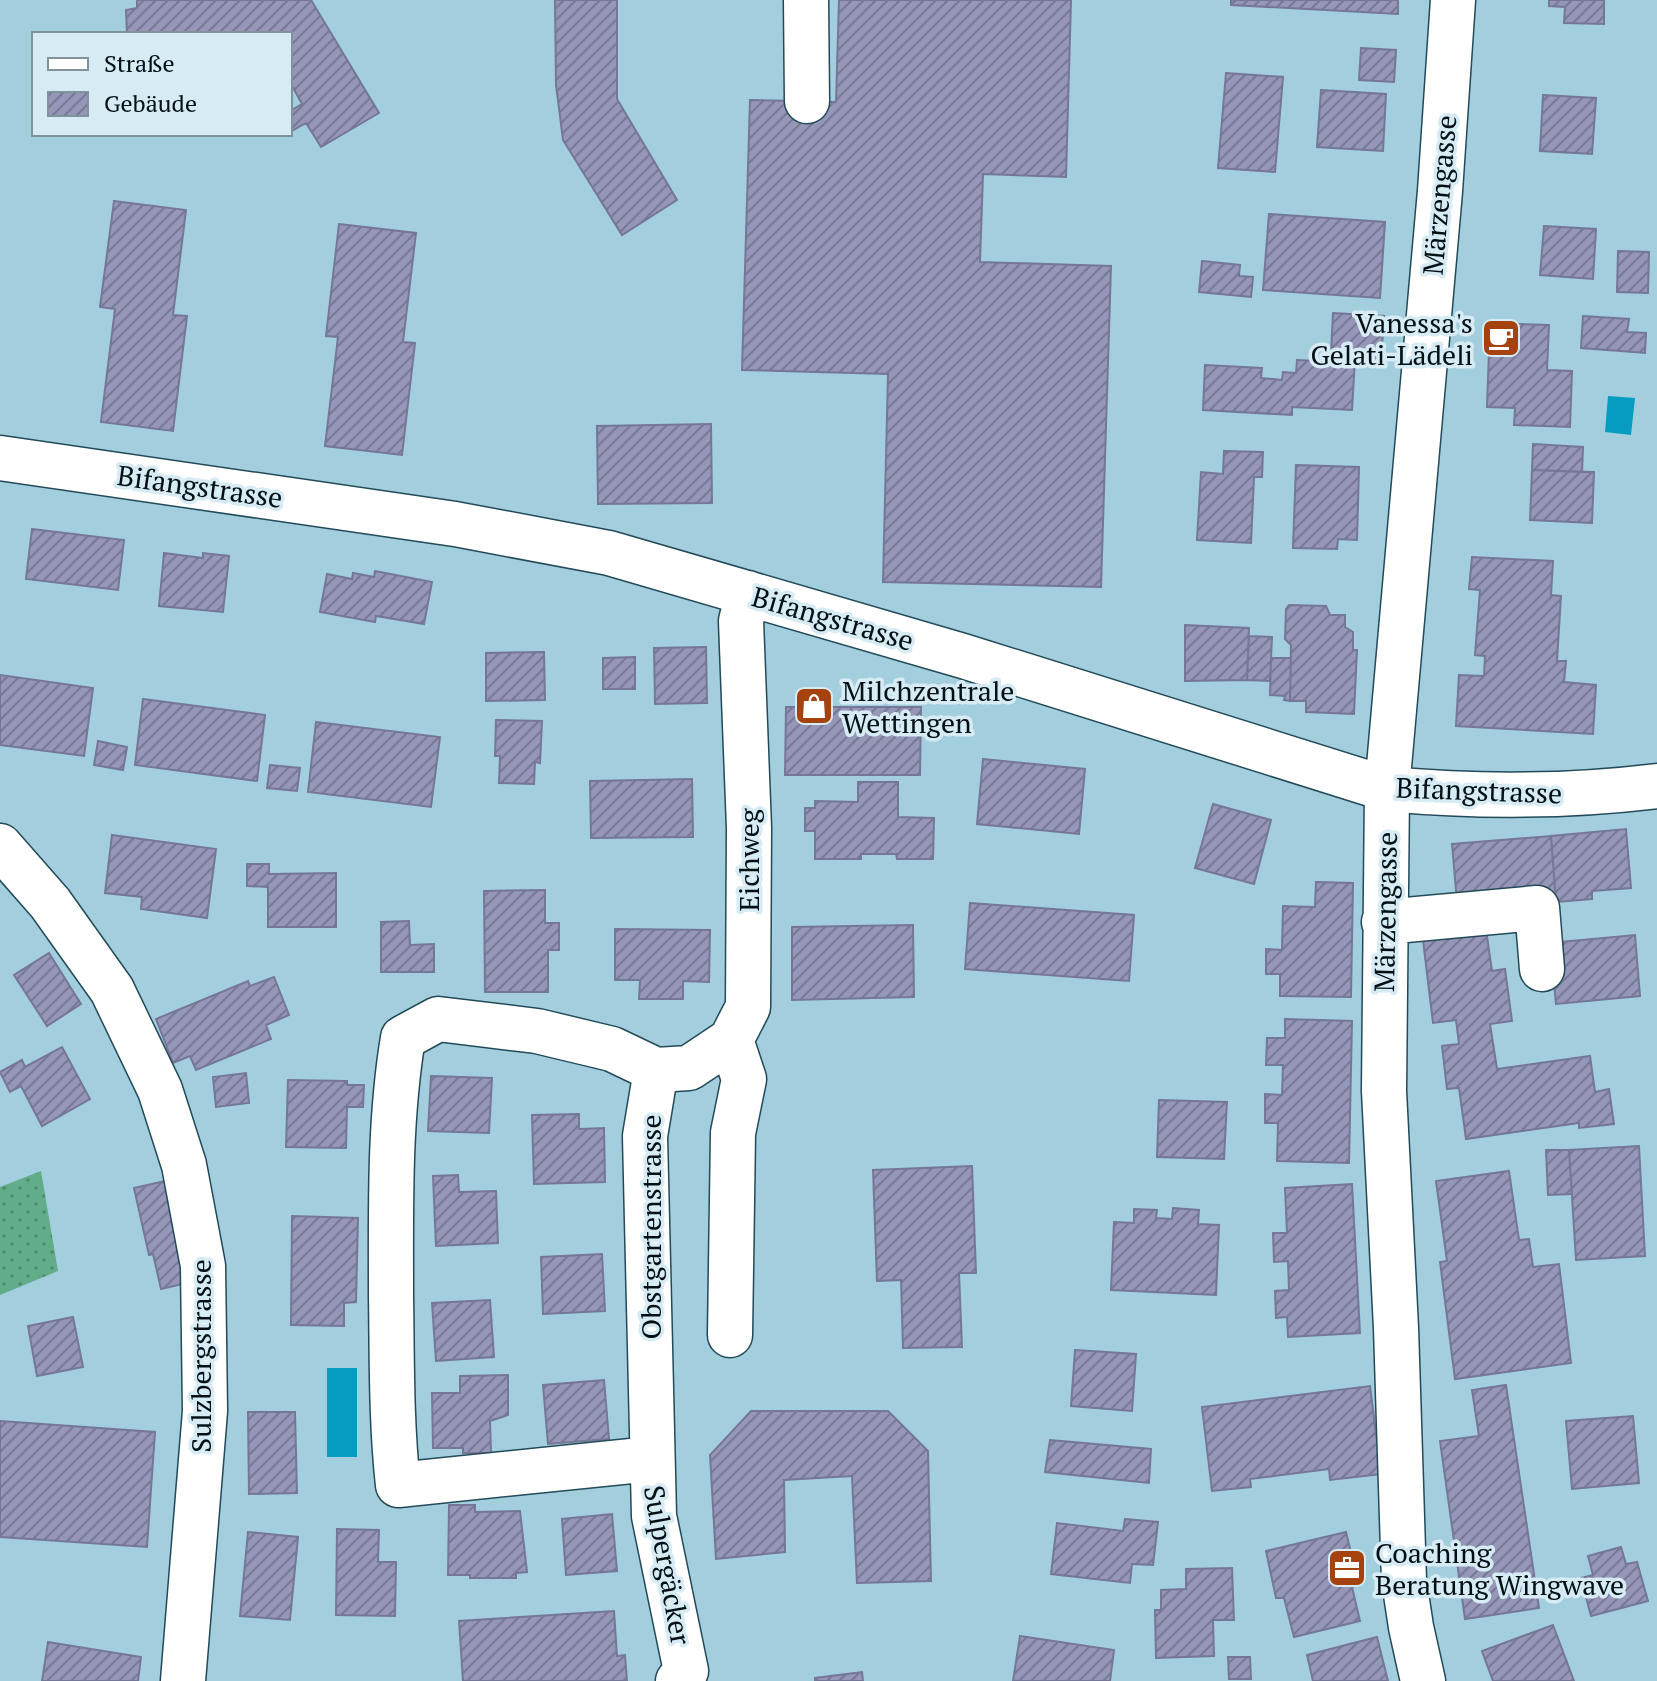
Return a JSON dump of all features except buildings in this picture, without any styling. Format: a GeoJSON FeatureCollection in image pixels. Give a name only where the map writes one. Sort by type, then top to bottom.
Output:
{"type":"FeatureCollection","features":[{"type":"Feature","properties":{"kind":"street"},"geometry":{"type":"LineString","coordinates":[[806,0],[807,101]]}},
{"type":"Feature","properties":{"kind":"street","name":"Märzengasse"},"geometry":{"type":"LineString","coordinates":[[1423,1681],[1404,1581],[1384,1091],[1384,922],[1387,789],[1440,191],[1453,0]]}},
{"type":"Feature","properties":{"kind":"street","name":"Bifangstrasse"},"geometry":{"type":"LineString","coordinates":[[0,458],[455,524],[609,553],[963,656],[1387,789],[1448,794],[1539,795],[1657,786]]}},
{"type":"Feature","properties":{"kind":"street","name":"Eichweg"},"geometry":{"type":"LineString","coordinates":[[731,1040],[748,1007],[749,828],[741,621],[748,593]]}},
{"type":"Feature","properties":{"kind":"street","name":"Sulzbergstrasse"},"geometry":{"type":"LineString","coordinates":[[0,846],[50,903],[112,990],[160,1090],[184,1165],[203,1266],[205,1411],[183,1681]]}},
{"type":"Feature","properties":{"kind":"street"},"geometry":{"type":"LineString","coordinates":[[1384,922],[1537,908],[1542,969]]}},
{"type":"Feature","properties":{"kind":"street"},"geometry":{"type":"LineString","coordinates":[[651,1459],[398,1485],[393,1423],[391,1259],[396,1079],[403,1038],[438,1019],[537,1031],[612,1049],[656,1070],[689,1068],[731,1040],[744,1079],[733,1133],[730,1335]]}},
{"type":"Feature","properties":{"kind":"street","name":"Obstgartenstrasse"},"geometry":{"type":"LineString","coordinates":[[651,1459],[645,1136],[656,1070]]}},
{"type":"Feature","properties":{"kind":"street","name":"Sulpergäcker"},"geometry":{"type":"LineString","coordinates":[[651,1459],[654,1516],[682,1676]]}},
{"type":"Feature","properties":{"kind":"green space"},"geometry":{"type":"Polygon","coordinates":[[[41,1171],[58,1271],[0,1295],[0,1187],[41,1171]]]}},
{"type":"Feature","properties":{"kind":"water"},"geometry":{"type":"Polygon","coordinates":[[[1608,396],[1635,398],[1631,435],[1605,432],[1608,396]]]}},
{"type":"Feature","properties":{"kind":"water"},"geometry":{"type":"Polygon","coordinates":[[[327,1368],[357,1368],[357,1457],[327,1457],[327,1368]]]}},
{"type":"Feature","properties":{"kind":"place","name":"Vanessa's Gelati-Lädeli"},"geometry":{"type":"Point","coordinates":[1501,338]}},
{"type":"Feature","properties":{"kind":"place","name":"Milchzentrale Wettingen"},"geometry":{"type":"Point","coordinates":[814,706]}},
{"type":"Feature","properties":{"kind":"place","name":"Coaching Beratung Wingwave"},"geometry":{"type":"Point","coordinates":[1347,1568]}}]}
